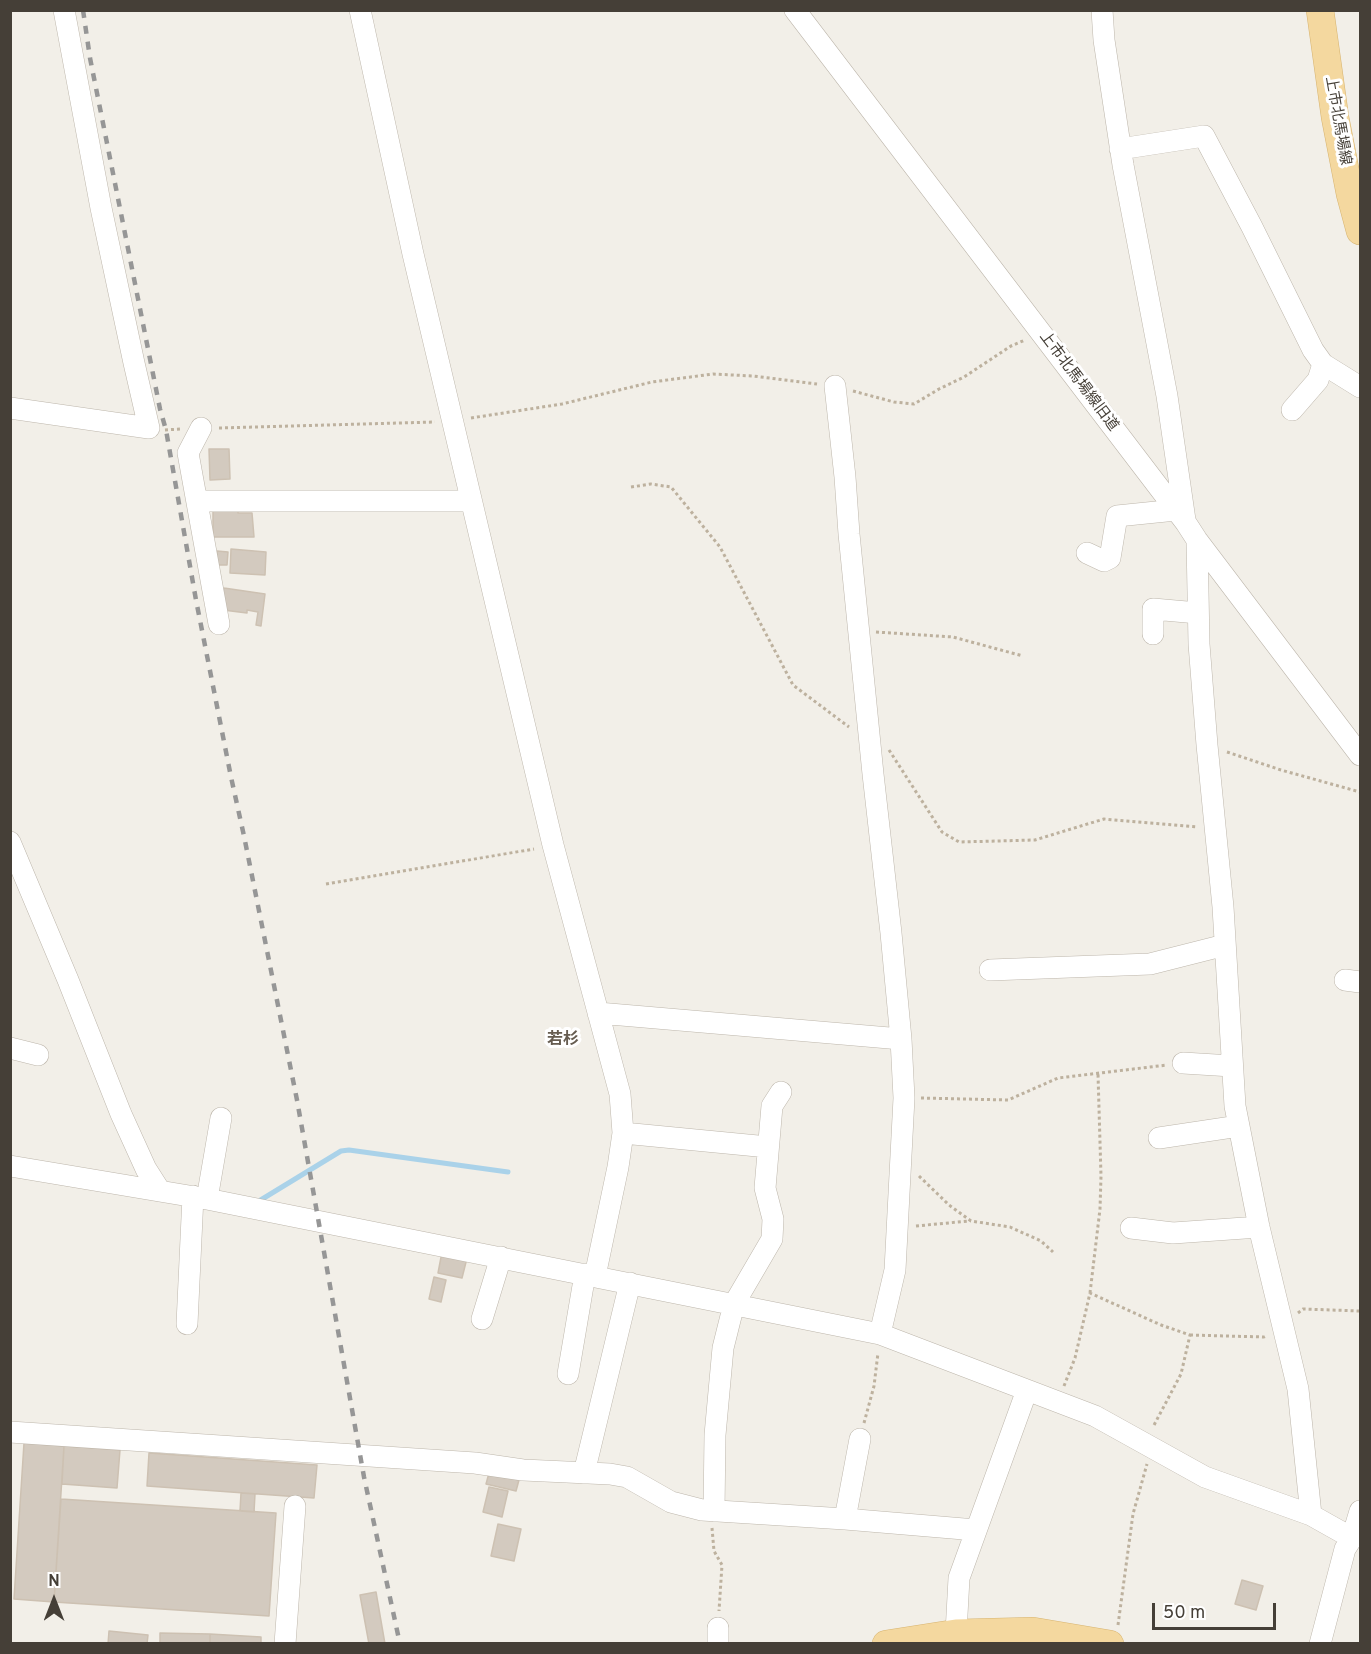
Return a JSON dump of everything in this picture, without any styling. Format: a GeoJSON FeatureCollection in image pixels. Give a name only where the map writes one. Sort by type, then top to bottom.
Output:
{"type":"FeatureCollection","features":[{"type":"Feature","properties":{"kind":"main road","name":"上市北馬場線"},"geometry":{"type":"LineString","coordinates":[[1320,10],[1335,117],[1350,194],[1360,231]]}},
{"type":"Feature","properties":{"kind":"main road"},"geometry":{"type":"LineString","coordinates":[[886,1644],[956,1632],[1033,1631],[1113,1639]]}},
{"type":"Feature","properties":{"kind":"street"},"geometry":{"type":"LineString","coordinates":[[10,408],[149,428],[104,219],[64,10]]}},
{"type":"Feature","properties":{"kind":"street"},"geometry":{"type":"LineString","coordinates":[[360,10],[413,254],[553,845],[620,1094],[623,1133],[618,1167],[590,1275],[568,1374]]}},
{"type":"Feature","properties":{"kind":"street","name":"上市北馬場線旧道"},"geometry":{"type":"LineString","coordinates":[[795,10],[1360,755]]}},
{"type":"Feature","properties":{"kind":"street"},"geometry":{"type":"LineString","coordinates":[[1102,10],[1104,40],[1120,149],[1167,396],[1198,613],[1206,745],[1225,945],[1235,1106],[1259,1227],[1298,1389],[1311,1515]]}},
{"type":"Feature","properties":{"kind":"street"},"geometry":{"type":"LineString","coordinates":[[1120,149],[1204,136],[1313,350],[1323,364],[1360,387]]}},
{"type":"Feature","properties":{"kind":"street"},"geometry":{"type":"LineString","coordinates":[[1292,410],[1318,380],[1323,364]]}},
{"type":"Feature","properties":{"kind":"street"},"geometry":{"type":"LineString","coordinates":[[834,386],[901,1039],[904,1098],[895,1270],[880,1334]]}},
{"type":"Feature","properties":{"kind":"street"},"geometry":{"type":"LineString","coordinates":[[201,428],[188,453],[219,624]]}},
{"type":"Feature","properties":{"kind":"street"},"geometry":{"type":"LineString","coordinates":[[196,501],[471,501]]}},
{"type":"Feature","properties":{"kind":"street"},"geometry":{"type":"LineString","coordinates":[[1087,553],[1104,561],[1110,558],[1117,516],[1186,524]]}},
{"type":"Feature","properties":{"kind":"street"},"geometry":{"type":"LineString","coordinates":[[1153,634],[1153,609],[1198,613]]}},
{"type":"Feature","properties":{"kind":"street"},"geometry":{"type":"LineString","coordinates":[[10,842],[121,1114],[146,1168],[160,1191]]}},
{"type":"Feature","properties":{"kind":"street"},"geometry":{"type":"LineString","coordinates":[[990,970],[1150,964],[1225,945]]}},
{"type":"Feature","properties":{"kind":"street"},"geometry":{"type":"LineString","coordinates":[[598,1012],[901,1039]]}},
{"type":"Feature","properties":{"kind":"street"},"geometry":{"type":"LineString","coordinates":[[10,1048],[38,1054]]}},
{"type":"Feature","properties":{"kind":"street"},"geometry":{"type":"LineString","coordinates":[[1183,1063],[1232,1066]]}},
{"type":"Feature","properties":{"kind":"street"},"geometry":{"type":"LineString","coordinates":[[714,1511],[715,1435],[723,1348],[734,1304],[772,1239],[773,1220],[765,1188],[772,1106],[781,1092]]}},
{"type":"Feature","properties":{"kind":"street"},"geometry":{"type":"LineString","coordinates":[[187,1324],[200,1198],[221,1118]]}},
{"type":"Feature","properties":{"kind":"street"},"geometry":{"type":"LineString","coordinates":[[1159,1138],[1239,1126]]}},
{"type":"Feature","properties":{"kind":"street"},"geometry":{"type":"LineString","coordinates":[[623,1133],[768,1147]]}},
{"type":"Feature","properties":{"kind":"street"},"geometry":{"type":"LineString","coordinates":[[10,1166],[200,1198],[880,1334],[1095,1416],[1204,1477],[1311,1515],[1352,1538]]}},
{"type":"Feature","properties":{"kind":"street"},"geometry":{"type":"LineString","coordinates":[[1131,1228],[1173,1233],[1259,1227]]}},
{"type":"Feature","properties":{"kind":"street"},"geometry":{"type":"LineString","coordinates":[[482,1319],[501,1257]]}},
{"type":"Feature","properties":{"kind":"street"},"geometry":{"type":"LineString","coordinates":[[584,1473],[630,1283]]}},
{"type":"Feature","properties":{"kind":"street"},"geometry":{"type":"LineString","coordinates":[[956,1632],[959,1578],[1027,1390]]}},
{"type":"Feature","properties":{"kind":"street"},"geometry":{"type":"LineString","coordinates":[[10,1432],[475,1463],[523,1470],[610,1474],[627,1477],[671,1502],[702,1510],[976,1530]]}},
{"type":"Feature","properties":{"kind":"street"},"geometry":{"type":"LineString","coordinates":[[845,1519],[860,1439]]}},
{"type":"Feature","properties":{"kind":"street"},"geometry":{"type":"LineString","coordinates":[[285,1644],[296,1506]]}},
{"type":"Feature","properties":{"kind":"street"},"geometry":{"type":"LineString","coordinates":[[1320,1644],[1345,1549],[1352,1538],[1360,1511]]}},
{"type":"Feature","properties":{"kind":"path"},"geometry":{"type":"LineString","coordinates":[[149,428],[166,430],[452,421],[562,404],[652,382],[713,374],[753,376],[834,386],[894,402],[915,404],[964,377],[1011,346],[1040,333]]}},
{"type":"Feature","properties":{"kind":"path"},"geometry":{"type":"LineString","coordinates":[[631,487],[651,484],[670,487],[720,547],[793,685],[870,738],[887,746],[942,832],[959,842],[1035,840],[1104,819],[1215,828]]}},
{"type":"Feature","properties":{"kind":"path"},"geometry":{"type":"LineString","coordinates":[[859,630],[953,636],[1023,656]]}},
{"type":"Feature","properties":{"kind":"path"},"geometry":{"type":"LineString","coordinates":[[1206,745],[1281,770],[1360,792]]}},
{"type":"Feature","properties":{"kind":"path"},"geometry":{"type":"LineString","coordinates":[[326,884],[553,845]]}},
{"type":"Feature","properties":{"kind":"path"},"geometry":{"type":"LineString","coordinates":[[904,1098],[1008,1100],[1058,1078],[1183,1063]]}},
{"type":"Feature","properties":{"kind":"path"},"geometry":{"type":"LineString","coordinates":[[1057,1401],[1075,1358],[1090,1293],[1100,1209],[1098,1073]]}},
{"type":"Feature","properties":{"kind":"path"},"geometry":{"type":"LineString","coordinates":[[901,1157],[949,1205],[971,1221]]}},
{"type":"Feature","properties":{"kind":"path"},"geometry":{"type":"LineString","coordinates":[[898,1227],[971,1221],[1010,1227],[1041,1241],[1053,1252]]}},
{"type":"Feature","properties":{"kind":"path"},"geometry":{"type":"LineString","coordinates":[[1090,1293],[1161,1325],[1190,1335],[1181,1374],[1147,1445],[1133,1514],[1113,1639]]}},
{"type":"Feature","properties":{"kind":"path"},"geometry":{"type":"LineString","coordinates":[[860,1439],[874,1386],[880,1334]]}},
{"type":"Feature","properties":{"kind":"path"},"geometry":{"type":"LineString","coordinates":[[714,1511],[711,1531],[714,1551],[722,1565],[718,1636]]}},
{"type":"Feature","properties":{"kind":"building"},"geometry":{"type":"Polygon","coordinates":[[[209,449],[229,449],[230,479],[210,480],[209,449]]]}},
{"type":"Feature","properties":{"kind":"building"},"geometry":{"type":"Polygon","coordinates":[[[213,510],[238,510],[238,513],[252,513],[254,537],[213,537],[213,510]]]}},
{"type":"Feature","properties":{"kind":"building"},"geometry":{"type":"Polygon","coordinates":[[[231,549],[266,552],[265,575],[230,573],[231,549]]]}},
{"type":"Feature","properties":{"kind":"building"},"geometry":{"type":"Polygon","coordinates":[[[217,551],[228,552],[227,565],[216,565],[217,551]]]}},
{"type":"Feature","properties":{"kind":"building"},"geometry":{"type":"Polygon","coordinates":[[[224,588],[265,594],[261,626],[256,625],[258,612],[223,610],[224,588]]]}},
{"type":"Feature","properties":{"kind":"building"},"geometry":{"type":"Polygon","coordinates":[[[442,1252],[467,1258],[462,1278],[438,1273],[442,1252]]]}},
{"type":"Feature","properties":{"kind":"building"},"geometry":{"type":"Polygon","coordinates":[[[434,1277],[446,1280],[441,1302],[429,1299],[434,1277]]]}},
{"type":"Feature","properties":{"kind":"building"},"geometry":{"type":"Polygon","coordinates":[[[24,1443],[64,1446],[54,1602],[14,1599],[24,1443]]]}},
{"type":"Feature","properties":{"kind":"building"},"geometry":{"type":"Polygon","coordinates":[[[64,1446],[120,1450],[117,1488],[62,1484],[64,1446]]]}},
{"type":"Feature","properties":{"kind":"building"},"geometry":{"type":"Polygon","coordinates":[[[149,1453],[317,1465],[314,1498],[147,1486],[149,1453]]]}},
{"type":"Feature","properties":{"kind":"building"},"geometry":{"type":"Polygon","coordinates":[[[489,1473],[519,1480],[516,1491],[486,1484],[489,1473]]]}},
{"type":"Feature","properties":{"kind":"building"},"geometry":{"type":"Polygon","coordinates":[[[489,1487],[508,1491],[502,1517],[483,1512],[489,1487]]]}},
{"type":"Feature","properties":{"kind":"building"},"geometry":{"type":"Polygon","coordinates":[[[241,1493],[255,1494],[254,1512],[240,1511],[241,1493]]]}},
{"type":"Feature","properties":{"kind":"building"},"geometry":{"type":"Polygon","coordinates":[[[61,1499],[276,1513],[269,1616],[54,1602],[61,1499]]]}},
{"type":"Feature","properties":{"kind":"building"},"geometry":{"type":"Polygon","coordinates":[[[498,1524],[521,1529],[514,1561],[491,1556],[498,1524]]]}},
{"type":"Feature","properties":{"kind":"building"},"geometry":{"type":"Polygon","coordinates":[[[1242,1580],[1263,1586],[1256,1610],[1235,1604],[1242,1580]]]}},
{"type":"Feature","properties":{"kind":"building"},"geometry":{"type":"Polygon","coordinates":[[[376,1592],[385,1644],[369,1644],[360,1595],[376,1592]]]}},
{"type":"Feature","properties":{"kind":"building"},"geometry":{"type":"Polygon","coordinates":[[[109,1631],[148,1635],[147,1644],[108,1644],[109,1631]]]}},
{"type":"Feature","properties":{"kind":"building"},"geometry":{"type":"Polygon","coordinates":[[[160,1633],[210,1634],[210,1644],[160,1644],[160,1633]]]}},
{"type":"Feature","properties":{"kind":"building"},"geometry":{"type":"Polygon","coordinates":[[[210,1634],[261,1637],[261,1644],[210,1644],[210,1634]]]}},
{"type":"Feature","properties":{"kind":"waterway"},"geometry":{"type":"LineString","coordinates":[[259,1201],[341,1151],[349,1150],[508,1172]]}},
{"type":"Feature","properties":{"kind":"railway"},"geometry":{"type":"LineString","coordinates":[[83,10],[90,58],[166,430],[196,600],[297,1100],[364,1477],[400,1644]]}},
{"type":"Feature","properties":{"kind":"district","name":"若杉"},"geometry":{"type":"Point","coordinates":[563,1041]}}]}
